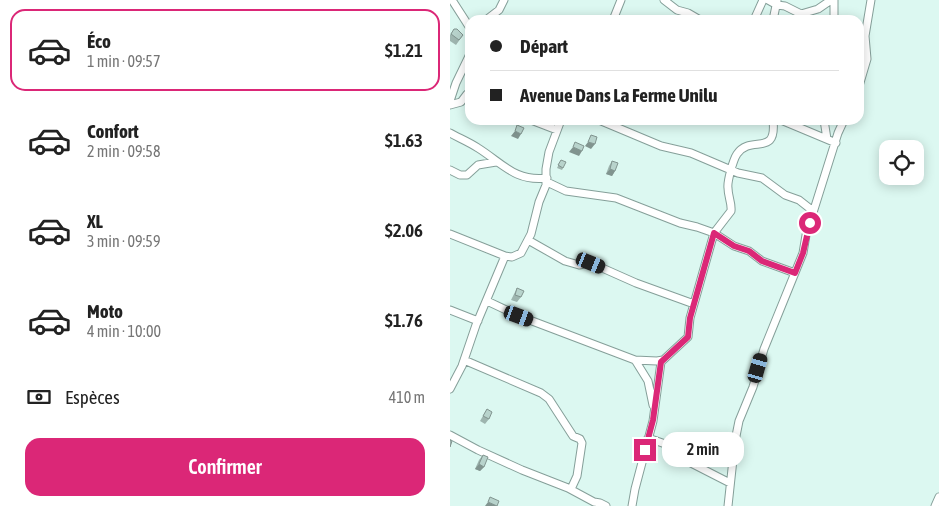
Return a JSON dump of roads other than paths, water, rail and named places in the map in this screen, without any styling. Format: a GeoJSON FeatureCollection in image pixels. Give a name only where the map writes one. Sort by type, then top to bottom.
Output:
{"type":"FeatureCollection","features":[{"type":"Feature","properties":{"kind":"street"},"geometry":{"type":"LineString","coordinates":[[492,15],[499,10],[504,0]]}},
{"type":"Feature","properties":{"kind":"street"},"geometry":{"type":"LineString","coordinates":[[615,15],[621,0]]}},
{"type":"Feature","properties":{"kind":"street"},"geometry":{"type":"LineString","coordinates":[[664,0],[677,10],[691,15]]}},
{"type":"Feature","properties":{"kind":"street"},"geometry":{"type":"LineString","coordinates":[[756,15],[762,0]]}},
{"type":"Feature","properties":{"kind":"street"},"geometry":{"type":"LineString","coordinates":[[768,0],[786,6],[801,14],[818,9],[833,0],[835,15]]}},
{"type":"Feature","properties":{"kind":"street"},"geometry":{"type":"LineString","coordinates":[[864,26],[871,0]]}},
{"type":"Feature","properties":{"kind":"street"},"geometry":{"type":"LineString","coordinates":[[452,1],[464,18]]}},
{"type":"Feature","properties":{"kind":"street"},"geometry":{"type":"LineString","coordinates":[[773,15],[777,3]]}},
{"type":"Feature","properties":{"kind":"street"},"geometry":{"type":"LineString","coordinates":[[864,44],[867,59],[864,69]]}},
{"type":"Feature","properties":{"kind":"street"},"geometry":{"type":"LineString","coordinates":[[465,64],[456,83],[450,103],[461,102],[465,97]]}},
{"type":"Feature","properties":{"kind":"street"},"geometry":{"type":"LineString","coordinates":[[544,125],[556,130]]}},
{"type":"Feature","properties":{"kind":"street"},"geometry":{"type":"LineString","coordinates":[[450,234],[505,256],[517,256],[528,240],[547,180],[546,169],[549,152],[558,125]]}},
{"type":"Feature","properties":{"kind":"street"},"geometry":{"type":"LineString","coordinates":[[611,125],[662,146],[691,153],[743,175],[762,178],[785,195],[799,200],[813,211]]}},
{"type":"Feature","properties":{"kind":"street"},"geometry":{"type":"LineString","coordinates":[[487,301],[519,316],[635,360],[663,360],[688,337],[690,318],[714,233],[731,211],[728,189],[737,155],[749,145],[765,144],[772,138],[773,125]]}},
{"type":"Feature","properties":{"kind":"street"},"geometry":{"type":"LineString","coordinates":[[792,125],[836,143]]}},
{"type":"Feature","properties":{"kind":"street"},"geometry":{"type":"LineString","coordinates":[[825,125],[827,140]]}},
{"type":"Feature","properties":{"kind":"street"},"geometry":{"type":"LineString","coordinates":[[728,506],[739,422],[753,387],[764,349],[803,253],[813,211],[842,125]]}},
{"type":"Feature","properties":{"kind":"street"},"geometry":{"type":"LineString","coordinates":[[450,133],[478,148],[509,171],[526,178],[547,180],[566,190],[616,198],[672,220],[714,233],[734,246],[749,251],[762,261],[795,273]]}},
{"type":"Feature","properties":{"kind":"street"},"geometry":{"type":"LineString","coordinates":[[450,170],[460,175],[467,175],[478,165],[496,162]]}},
{"type":"Feature","properties":{"kind":"street"},"geometry":{"type":"LineString","coordinates":[[528,240],[565,261],[574,264],[591,263],[636,283],[694,304]]}},
{"type":"Feature","properties":{"kind":"street"},"geometry":{"type":"LineString","coordinates":[[450,389],[464,360],[505,256]]}},
{"type":"Feature","properties":{"kind":"street"},"geometry":{"type":"LineString","coordinates":[[450,310],[478,321]]}},
{"type":"Feature","properties":{"kind":"street"},"geometry":{"type":"LineString","coordinates":[[464,360],[541,393],[549,399],[567,425],[570,433],[580,439],[582,443],[577,476],[571,489]]}},
{"type":"Feature","properties":{"kind":"street"},"geometry":{"type":"LineString","coordinates":[[635,360],[648,381],[654,410]]}},
{"type":"Feature","properties":{"kind":"street"},"geometry":{"type":"LineString","coordinates":[[632,506],[654,410],[663,360]]}},
{"type":"Feature","properties":{"kind":"street"},"geometry":{"type":"LineString","coordinates":[[450,435],[513,466],[571,489],[594,502],[606,506]]}},
{"type":"Feature","properties":{"kind":"street"},"geometry":{"type":"LineString","coordinates":[[648,438],[670,446],[685,460],[730,483]]}},
{"type":"Feature","properties":{"kind":"street"},"geometry":{"type":"LineString","coordinates":[[935,506],[939,497]]}}]}
